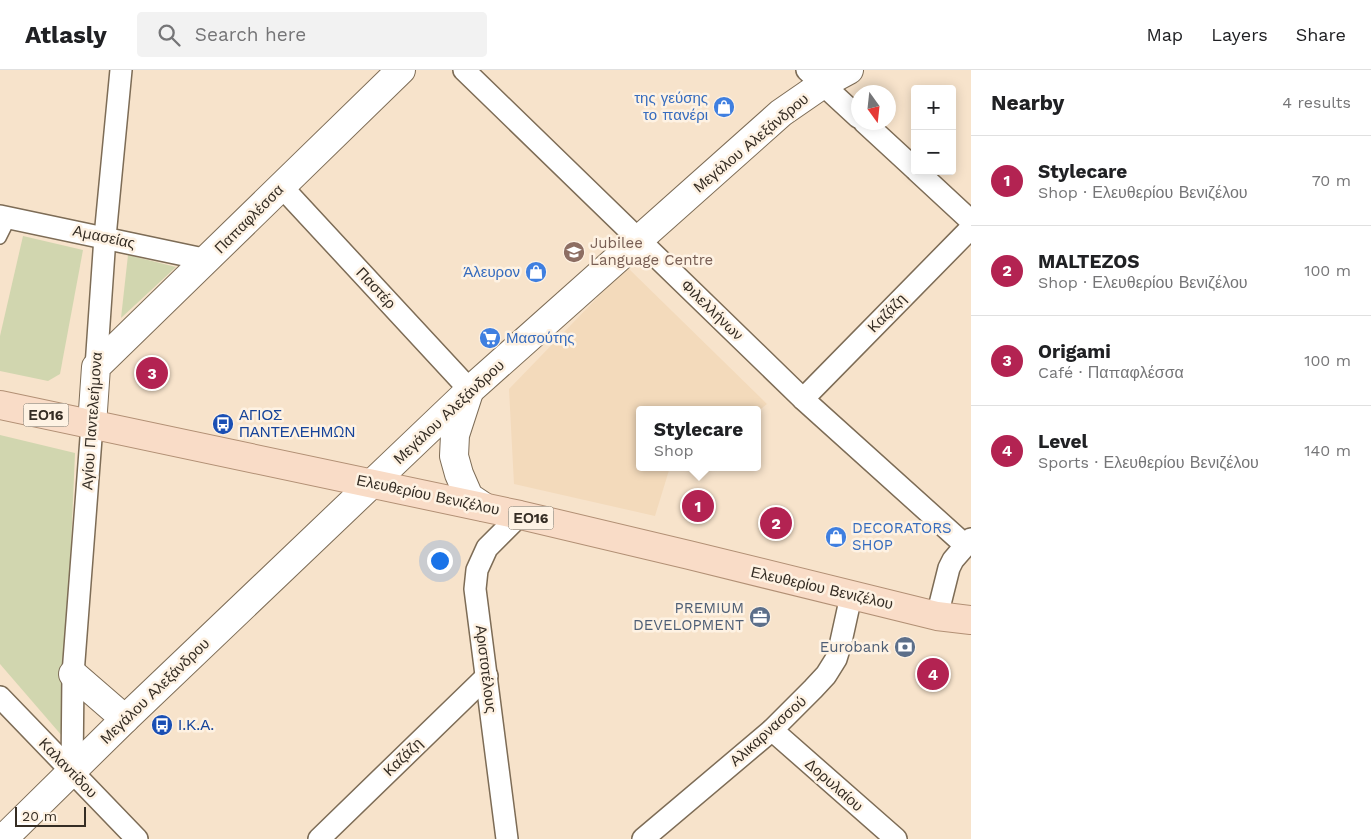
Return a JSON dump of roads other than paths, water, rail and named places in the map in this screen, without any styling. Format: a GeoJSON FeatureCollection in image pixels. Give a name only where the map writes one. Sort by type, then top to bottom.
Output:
{"type":"FeatureCollection","features":[{"type":"Feature","properties":{"kind":"main road","name":"Παπαφλέσσα"},"geometry":{"type":"LineString","coordinates":[[96,367],[401,70]]}},
{"type":"Feature","properties":{"kind":"main road","name":"Μεγάλου Αλεξάνδρου"},"geometry":{"type":"LineString","coordinates":[[2,839],[470,390],[781,113],[815,77],[849,70]]}},
{"type":"Feature","properties":{"kind":"main road","name":"Αγίου Παντελεήμονα"},"geometry":{"type":"LineString","coordinates":[[92,425],[96,367]]}},
{"type":"Feature","properties":{"kind":"main road"},"geometry":{"type":"LineString","coordinates":[[470,390],[455,435],[454,456],[469,497],[484,507]]}},
{"type":"Feature","properties":{"kind":"main road","name":"Ελευθερίου Βενιζέλου"},"geometry":{"type":"LineString","coordinates":[[0,406],[484,507],[937,616],[971,620]]}},
{"type":"Feature","properties":{"kind":"main road"},"geometry":{"type":"LineString","coordinates":[[74,674],[125,719]]}},
{"type":"Feature","properties":{"kind":"street","name":"Αγίου Παντελεήμονα"},"geometry":{"type":"LineString","coordinates":[[96,367],[105,237],[121,70]]}},
{"type":"Feature","properties":{"kind":"street","name":"Φιλελλήνων"},"geometry":{"type":"LineString","coordinates":[[464,70],[803,399],[968,542]]}},
{"type":"Feature","properties":{"kind":"street"},"geometry":{"type":"LineString","coordinates":[[815,77],[851,110]]}},
{"type":"Feature","properties":{"kind":"street"},"geometry":{"type":"LineString","coordinates":[[873,130],[911,165]]}},
{"type":"Feature","properties":{"kind":"street"},"geometry":{"type":"LineString","coordinates":[[921,175],[971,221]]}},
{"type":"Feature","properties":{"kind":"street","name":"Παστέρ"},"geometry":{"type":"LineString","coordinates":[[281,186],[470,390]]}},
{"type":"Feature","properties":{"kind":"street","name":"Αμασείας"},"geometry":{"type":"LineString","coordinates":[[5,217],[208,260]]}},
{"type":"Feature","properties":{"kind":"street","name":"Καζάζη"},"geometry":{"type":"LineString","coordinates":[[803,399],[971,228]]}},
{"type":"Feature","properties":{"kind":"street","name":"Αγίου Παντελεήμονα"},"geometry":{"type":"LineString","coordinates":[[72,772],[74,674],[92,425]]}},
{"type":"Feature","properties":{"kind":"street","name":"Αριστοτέλους"},"geometry":{"type":"LineString","coordinates":[[507,839],[475,589],[477,570],[487,548],[520,515]]}},
{"type":"Feature","properties":{"kind":"street"},"geometry":{"type":"LineString","coordinates":[[937,616],[949,568],[968,542]]}},
{"type":"Feature","properties":{"kind":"street","name":"Αλικαρνασσού"},"geometry":{"type":"LineString","coordinates":[[643,839],[772,730],[826,675],[836,658],[852,596]]}},
{"type":"Feature","properties":{"kind":"street","name":"Καζάζη"},"geometry":{"type":"LineString","coordinates":[[319,839],[487,676]]}},
{"type":"Feature","properties":{"kind":"street","name":"Καλαντίδου"},"geometry":{"type":"LineString","coordinates":[[0,697],[137,839]]}},
{"type":"Feature","properties":{"kind":"street","name":"Δορυλαίου"},"geometry":{"type":"LineString","coordinates":[[772,730],[896,839]]}},
{"type":"Feature","properties":{"kind":"lane"},"geometry":{"type":"LineString","coordinates":[[0,238],[5,217]]}},
{"type":"Feature","properties":{"kind":"place","name":"της γεύσης το πανέρι"},"geometry":{"type":"Point","coordinates":[724,107]}},
{"type":"Feature","properties":{"kind":"place","name":"Jubilee Language Centre"},"geometry":{"type":"Point","coordinates":[574,252]}},
{"type":"Feature","properties":{"kind":"place","name":"Άλευρον"},"geometry":{"type":"Point","coordinates":[536,272]}},
{"type":"Feature","properties":{"kind":"place","name":"Μασούτης"},"geometry":{"type":"Point","coordinates":[490,338]}},
{"type":"Feature","properties":{"kind":"place","name":"Origami"},"geometry":{"type":"Point","coordinates":[152,373]}},
{"type":"Feature","properties":{"kind":"place","name":"ΑΓΙΟΣ ΠΑΝΤΕΛΕΗΜΩΝ"},"geometry":{"type":"Point","coordinates":[223,424]}},
{"type":"Feature","properties":{"kind":"place","name":"Stylecare"},"geometry":{"type":"Point","coordinates":[698,506]}},
{"type":"Feature","properties":{"kind":"place","name":"MALTEZOS"},"geometry":{"type":"Point","coordinates":[776,523]}},
{"type":"Feature","properties":{"kind":"place","name":"DECORATORS SHOP"},"geometry":{"type":"Point","coordinates":[836,537]}},
{"type":"Feature","properties":{"kind":"place","name":"PREMIUM DEVELOPMENT"},"geometry":{"type":"Point","coordinates":[760,617]}},
{"type":"Feature","properties":{"kind":"place","name":"Eurobank"},"geometry":{"type":"Point","coordinates":[905,647]}},
{"type":"Feature","properties":{"kind":"place","name":"Level"},"geometry":{"type":"Point","coordinates":[933,674]}},
{"type":"Feature","properties":{"kind":"place","name":"Ι.Κ.Α."},"geometry":{"type":"Point","coordinates":[162,725]}}]}
